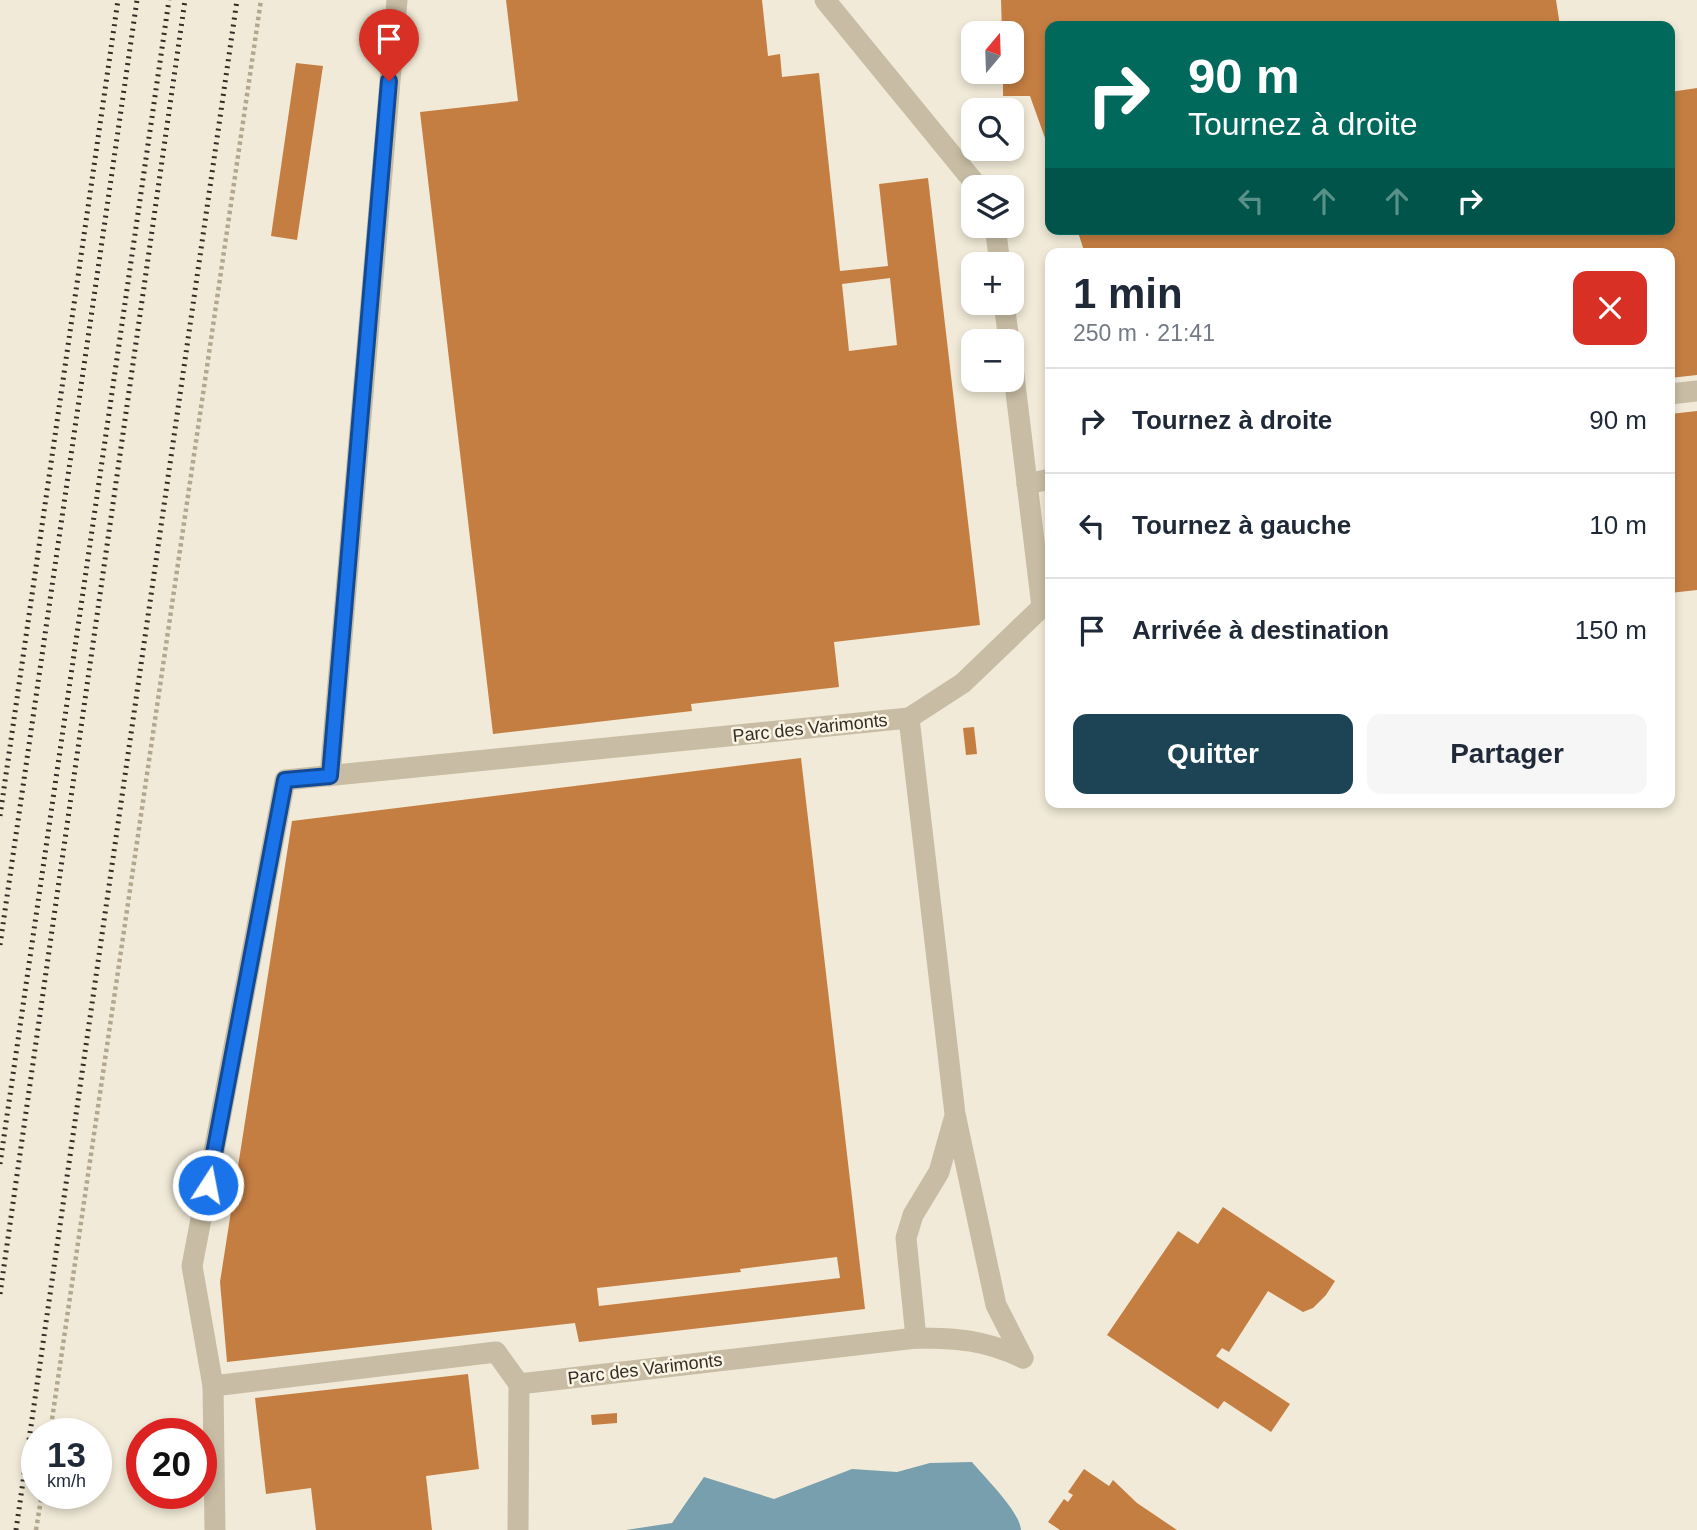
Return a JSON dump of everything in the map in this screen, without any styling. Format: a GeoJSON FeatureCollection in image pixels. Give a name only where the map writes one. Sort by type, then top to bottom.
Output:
{"type":"FeatureCollection","features":[{"type":"Feature","properties":{"kind":"street"},"geometry":{"type":"LineString","coordinates":[[330,776],[397,0]]}},
{"type":"Feature","properties":{"kind":"street"},"geometry":{"type":"LineString","coordinates":[[825,0],[968,175]]}},
{"type":"Feature","properties":{"kind":"street"},"geometry":{"type":"LineString","coordinates":[[1675,393],[1697,391]]}},
{"type":"Feature","properties":{"kind":"street"},"geometry":{"type":"LineString","coordinates":[[909,718],[963,683],[1042,607],[1016,392]]}},
{"type":"Feature","properties":{"kind":"street"},"geometry":{"type":"LineString","coordinates":[[1027,484],[1045,481]]}},
{"type":"Feature","properties":{"kind":"street","name":"Parc des Varimonts"},"geometry":{"type":"LineString","coordinates":[[213,1386],[192,1266],[285,780],[909,718],[955,1114],[996,1305],[1023,1359],[1000,1347],[962,1338],[916,1338],[519,1384]]}},
{"type":"Feature","properties":{"kind":"street","name":"Parc des Varimonts"},"geometry":{"type":"LineString","coordinates":[[916,1338],[906,1238],[913,1215],[939,1171],[955,1114]]}},
{"type":"Feature","properties":{"kind":"street"},"geometry":{"type":"LineString","coordinates":[[215,1530],[213,1386],[496,1352],[519,1384],[518,1530]]}},
{"type":"Feature","properties":{"kind":"path"},"geometry":{"type":"LineString","coordinates":[[52,1418],[261,0]]}},
{"type":"Feature","properties":{"kind":"path"},"geometry":{"type":"LineString","coordinates":[[36,1530],[39,1509]]}},
{"type":"Feature","properties":{"kind":"water"},"geometry":{"type":"Polygon","coordinates":[[[972,1462],[1008,1504],[1021,1530],[626,1530],[672,1523],[704,1477],[774,1499],[852,1469],[897,1472],[930,1463],[972,1462]]]}},
{"type":"Feature","properties":{"kind":"building"},"geometry":{"type":"Polygon","coordinates":[[[506,0],[762,0],[768,56],[780,54],[782,77],[819,73],[840,271],[888,266],[879,184],[928,178],[980,625],[834,642],[839,687],[691,704],[692,711],[493,734],[420,112],[518,101],[506,0]],[[890,278],[842,284],[849,351],[897,345],[890,278]]]}},
{"type":"Feature","properties":{"kind":"building"},"geometry":{"type":"Polygon","coordinates":[[[1001,0],[1556,0],[1559,21],[1045,21],[1045,138],[1030,96],[1003,96],[1003,84],[1024,84],[1024,21],[1002,21],[1001,0]]]}},
{"type":"Feature","properties":{"kind":"building"},"geometry":{"type":"Polygon","coordinates":[[[296,63],[323,66],[297,240],[271,236],[296,63]]]}},
{"type":"Feature","properties":{"kind":"building"},"geometry":{"type":"Polygon","coordinates":[[[1697,88],[1697,375],[1675,377],[1675,248],[1083,248],[1079,235],[1675,235],[1675,91],[1697,88]]]}},
{"type":"Feature","properties":{"kind":"building"},"geometry":{"type":"Polygon","coordinates":[[[1697,411],[1697,590],[1675,592],[1675,413],[1697,411]]]}},
{"type":"Feature","properties":{"kind":"building"},"geometry":{"type":"Polygon","coordinates":[[[974,727],[977,754],[966,755],[963,728],[974,727]]]}},
{"type":"Feature","properties":{"kind":"building"},"geometry":{"type":"Polygon","coordinates":[[[801,758],[865,1309],[579,1342],[575,1323],[227,1362],[220,1282],[292,821],[801,758]],[[837,1257],[740,1269],[741,1272],[597,1288],[599,1306],[840,1278],[837,1257]]]}},
{"type":"Feature","properties":{"kind":"building"},"geometry":{"type":"Polygon","coordinates":[[[1223,1207],[1335,1281],[1313,1308],[1303,1312],[1268,1291],[1229,1352],[1222,1348],[1216,1356],[1290,1404],[1271,1432],[1224,1401],[1218,1409],[1107,1335],[1178,1231],[1198,1244],[1223,1207]]]}},
{"type":"Feature","properties":{"kind":"building"},"geometry":{"type":"Polygon","coordinates":[[[468,1374],[479,1469],[426,1476],[432,1530],[316,1530],[311,1488],[266,1494],[255,1398],[468,1374]]]}},
{"type":"Feature","properties":{"kind":"building"},"geometry":{"type":"Polygon","coordinates":[[[617,1413],[617,1423],[592,1425],[591,1415],[617,1413]]]}},
{"type":"Feature","properties":{"kind":"building"},"geometry":{"type":"Polygon","coordinates":[[[1084,1469],[1109,1486],[1113,1480],[1137,1503],[1177,1530],[1060,1530],[1048,1522],[1064,1499],[1068,1502],[1073,1495],[1068,1492],[1084,1469]]]}},
{"type":"Feature","properties":{"kind":"railway"},"geometry":{"type":"LineString","coordinates":[[0,816],[118,0]]}},
{"type":"Feature","properties":{"kind":"railway"},"geometry":{"type":"LineString","coordinates":[[0,945],[137,0]]}},
{"type":"Feature","properties":{"kind":"railway"},"geometry":{"type":"LineString","coordinates":[[0,1164],[169,0]]}},
{"type":"Feature","properties":{"kind":"railway"},"geometry":{"type":"LineString","coordinates":[[0,1294],[185,0]]}},
{"type":"Feature","properties":{"kind":"railway"},"geometry":{"type":"LineString","coordinates":[[16,1530],[237,0]]}},
{"type":"Feature","properties":{"kind":"route"},"geometry":{"type":"LineString","coordinates":[[208,1185],[285,780],[330,776],[389,81]]}}]}
